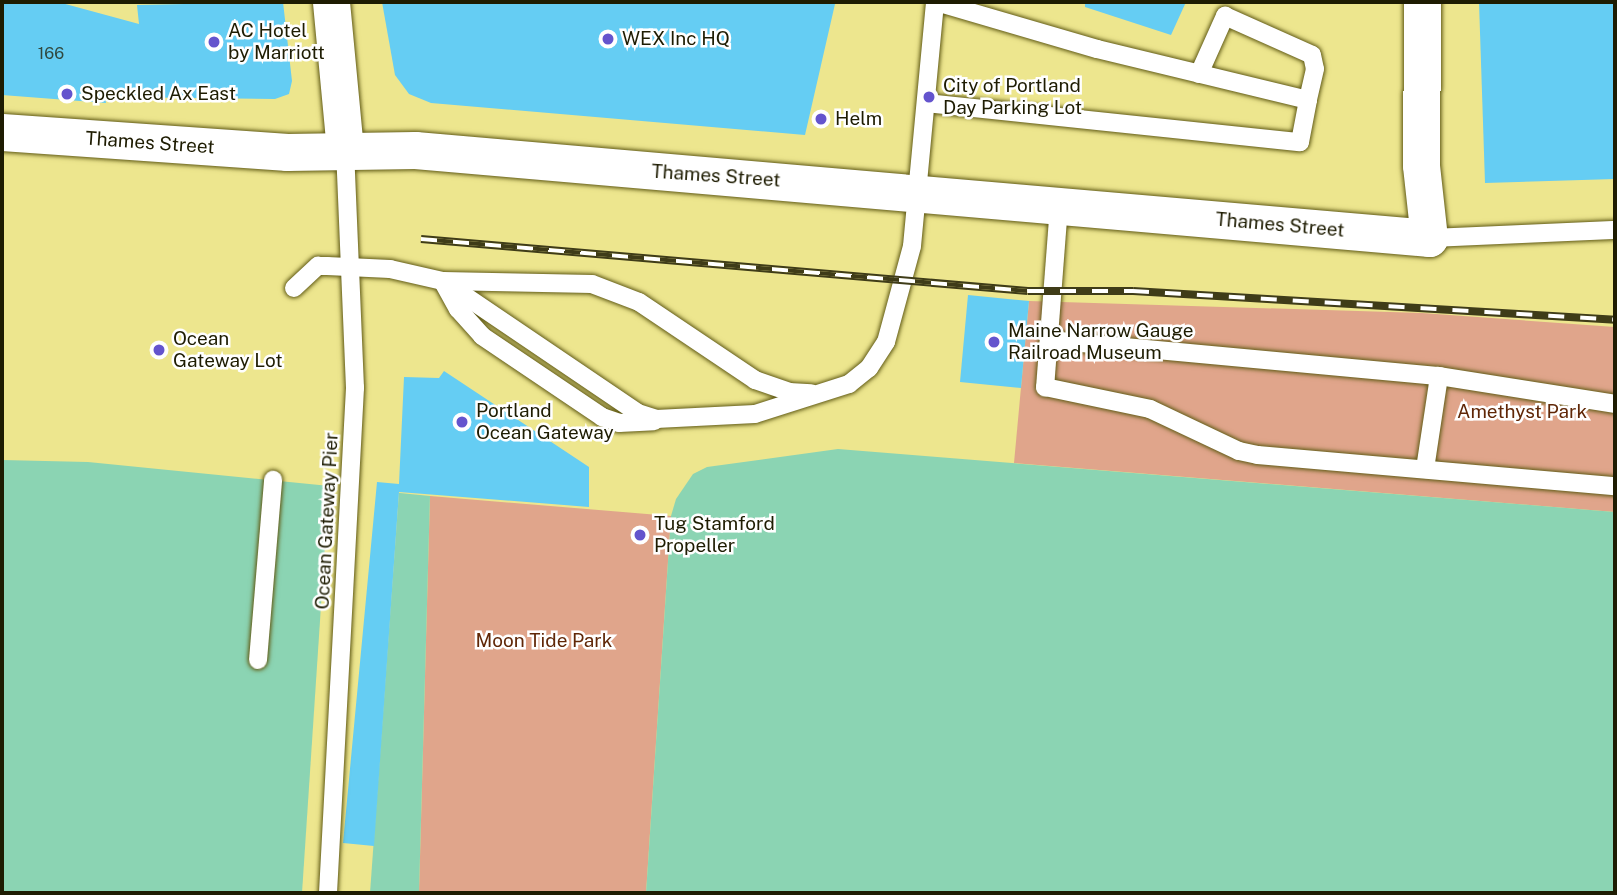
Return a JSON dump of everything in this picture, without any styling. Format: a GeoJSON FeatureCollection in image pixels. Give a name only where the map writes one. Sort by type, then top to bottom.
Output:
{"type":"FeatureCollection","features":[{"type":"Feature","properties":{"kind":"street"},"geometry":{"type":"LineString","coordinates":[[331,2],[345,151]]}},
{"type":"Feature","properties":{"kind":"street"},"geometry":{"type":"LineString","coordinates":[[1422,2],[1421,165],[1429,238]]}},
{"type":"Feature","properties":{"kind":"street","name":"Thames Street"},"geometry":{"type":"LineString","coordinates":[[2,132],[275,152],[415,150],[1429,238]]}},
{"type":"Feature","properties":{"kind":"lane"},"geometry":{"type":"LineString","coordinates":[[443,281],[458,309],[482,336],[602,417],[619,423],[755,414],[839,389],[862,375],[886,342],[912,246],[935,2],[1199,74],[1308,100]]}},
{"type":"Feature","properties":{"kind":"lane"},"geometry":{"type":"LineString","coordinates":[[926,103],[1300,142],[1315,69],[1312,55],[1225,16],[1199,74]]}},
{"type":"Feature","properties":{"kind":"lane","name":"Ocean Gateway Pier"},"geometry":{"type":"LineString","coordinates":[[328,893],[355,388],[345,151]]}},
{"type":"Feature","properties":{"kind":"lane"},"geometry":{"type":"LineString","coordinates":[[1059,206],[1045,387],[1150,409],[1249,453],[1615,486]]}},
{"type":"Feature","properties":{"kind":"lane"},"geometry":{"type":"LineString","coordinates":[[1429,238],[1615,230]]}},
{"type":"Feature","properties":{"kind":"lane"},"geometry":{"type":"LineString","coordinates":[[294,288],[318,266],[351,266],[443,281],[592,284],[639,302],[771,387],[801,393],[839,389]]}},
{"type":"Feature","properties":{"kind":"lane"},"geometry":{"type":"LineString","coordinates":[[443,281],[638,413],[666,420]]}},
{"type":"Feature","properties":{"kind":"lane"},"geometry":{"type":"LineString","coordinates":[[1050,340],[1439,376],[1615,404]]}},
{"type":"Feature","properties":{"kind":"lane"},"geometry":{"type":"LineString","coordinates":[[1425,469],[1439,376]]}},
{"type":"Feature","properties":{"kind":"lane"},"geometry":{"type":"LineString","coordinates":[[258,660],[273,480]]}},
{"type":"Feature","properties":{"kind":"green space","name":"Amethyst Park"},"geometry":{"type":"Polygon","coordinates":[[[1029,301],[1422,313],[1615,327],[1615,512],[1014,463],[1029,301]]]}},
{"type":"Feature","properties":{"kind":"green space","name":"Moon Tide Park"},"geometry":{"type":"Polygon","coordinates":[[[430,496],[671,516],[646,893],[419,893],[430,496]]]}},
{"type":"Feature","properties":{"kind":"shaded area"},"geometry":{"type":"Polygon","coordinates":[[[838,449],[1615,512],[1615,893],[646,893],[671,516],[676,499],[693,474],[707,467],[838,449]]]}},
{"type":"Feature","properties":{"kind":"shaded area"},"geometry":{"type":"Polygon","coordinates":[[[2,460],[88,462],[430,496],[419,893],[2,893],[2,460]]]}},
{"type":"Feature","properties":{"kind":"pier"},"geometry":{"type":"Polygon","coordinates":[[[329,485],[399,492],[370,893],[302,893],[329,485]]]}},
{"type":"Feature","properties":{"kind":"building"},"geometry":{"type":"Polygon","coordinates":[[[2,2],[58,2],[139,24],[137,5],[283,2],[292,81],[289,94],[275,99],[105,97],[106,103],[2,95],[2,2]]]}},
{"type":"Feature","properties":{"kind":"building","name":"WEX Inc HQ"},"geometry":{"type":"Polygon","coordinates":[[[382,2],[835,4],[805,135],[431,103],[409,94],[395,75],[382,2]]]}},
{"type":"Feature","properties":{"kind":"building"},"geometry":{"type":"Polygon","coordinates":[[[1085,2],[1186,2],[1171,35],[1085,7],[1085,2]]]}},
{"type":"Feature","properties":{"kind":"building"},"geometry":{"type":"Polygon","coordinates":[[[1479,2],[1615,2],[1615,179],[1485,183],[1479,2]]]}},
{"type":"Feature","properties":{"kind":"building","name":"Maine Narrow Gauge Railroad Museum"},"geometry":{"type":"Polygon","coordinates":[[[968,295],[1029,301],[1021,388],[960,382],[968,295]]]}},
{"type":"Feature","properties":{"kind":"building","name":"Portland Ocean Gateway"},"geometry":{"type":"Polygon","coordinates":[[[444,371],[589,467],[589,507],[399,492],[374,846],[343,843],[377,482],[399,484],[404,377],[439,378],[444,371]]]}},
{"type":"Feature","properties":{"kind":"railway"},"geometry":{"type":"LineString","coordinates":[[421,239],[1028,291],[1133,291],[1615,320]]}},
{"type":"Feature","properties":{"kind":"place","name":"WEX Inc HQ"},"geometry":{"type":"Point","coordinates":[608,39]}},
{"type":"Feature","properties":{"kind":"place","name":"AC Hotel by Marriott"},"geometry":{"type":"Point","coordinates":[214,42]}},
{"type":"Feature","properties":{"kind":"place","name":"Speckled Ax East"},"geometry":{"type":"Point","coordinates":[67,94]}},
{"type":"Feature","properties":{"kind":"place","name":"City of Portland Day Parking Lot"},"geometry":{"type":"Point","coordinates":[929,97]}},
{"type":"Feature","properties":{"kind":"place","name":"Helm"},"geometry":{"type":"Point","coordinates":[821,119]}},
{"type":"Feature","properties":{"kind":"place","name":"Maine Narrow Gauge Railroad Museum"},"geometry":{"type":"Point","coordinates":[994,342]}},
{"type":"Feature","properties":{"kind":"place","name":"Ocean Gateway Lot"},"geometry":{"type":"Point","coordinates":[159,350]}},
{"type":"Feature","properties":{"kind":"place","name":"Portland Ocean Gateway"},"geometry":{"type":"Point","coordinates":[462,422]}},
{"type":"Feature","properties":{"kind":"place","name":"Tug Stamford Propeller"},"geometry":{"type":"Point","coordinates":[640,535]}}]}
